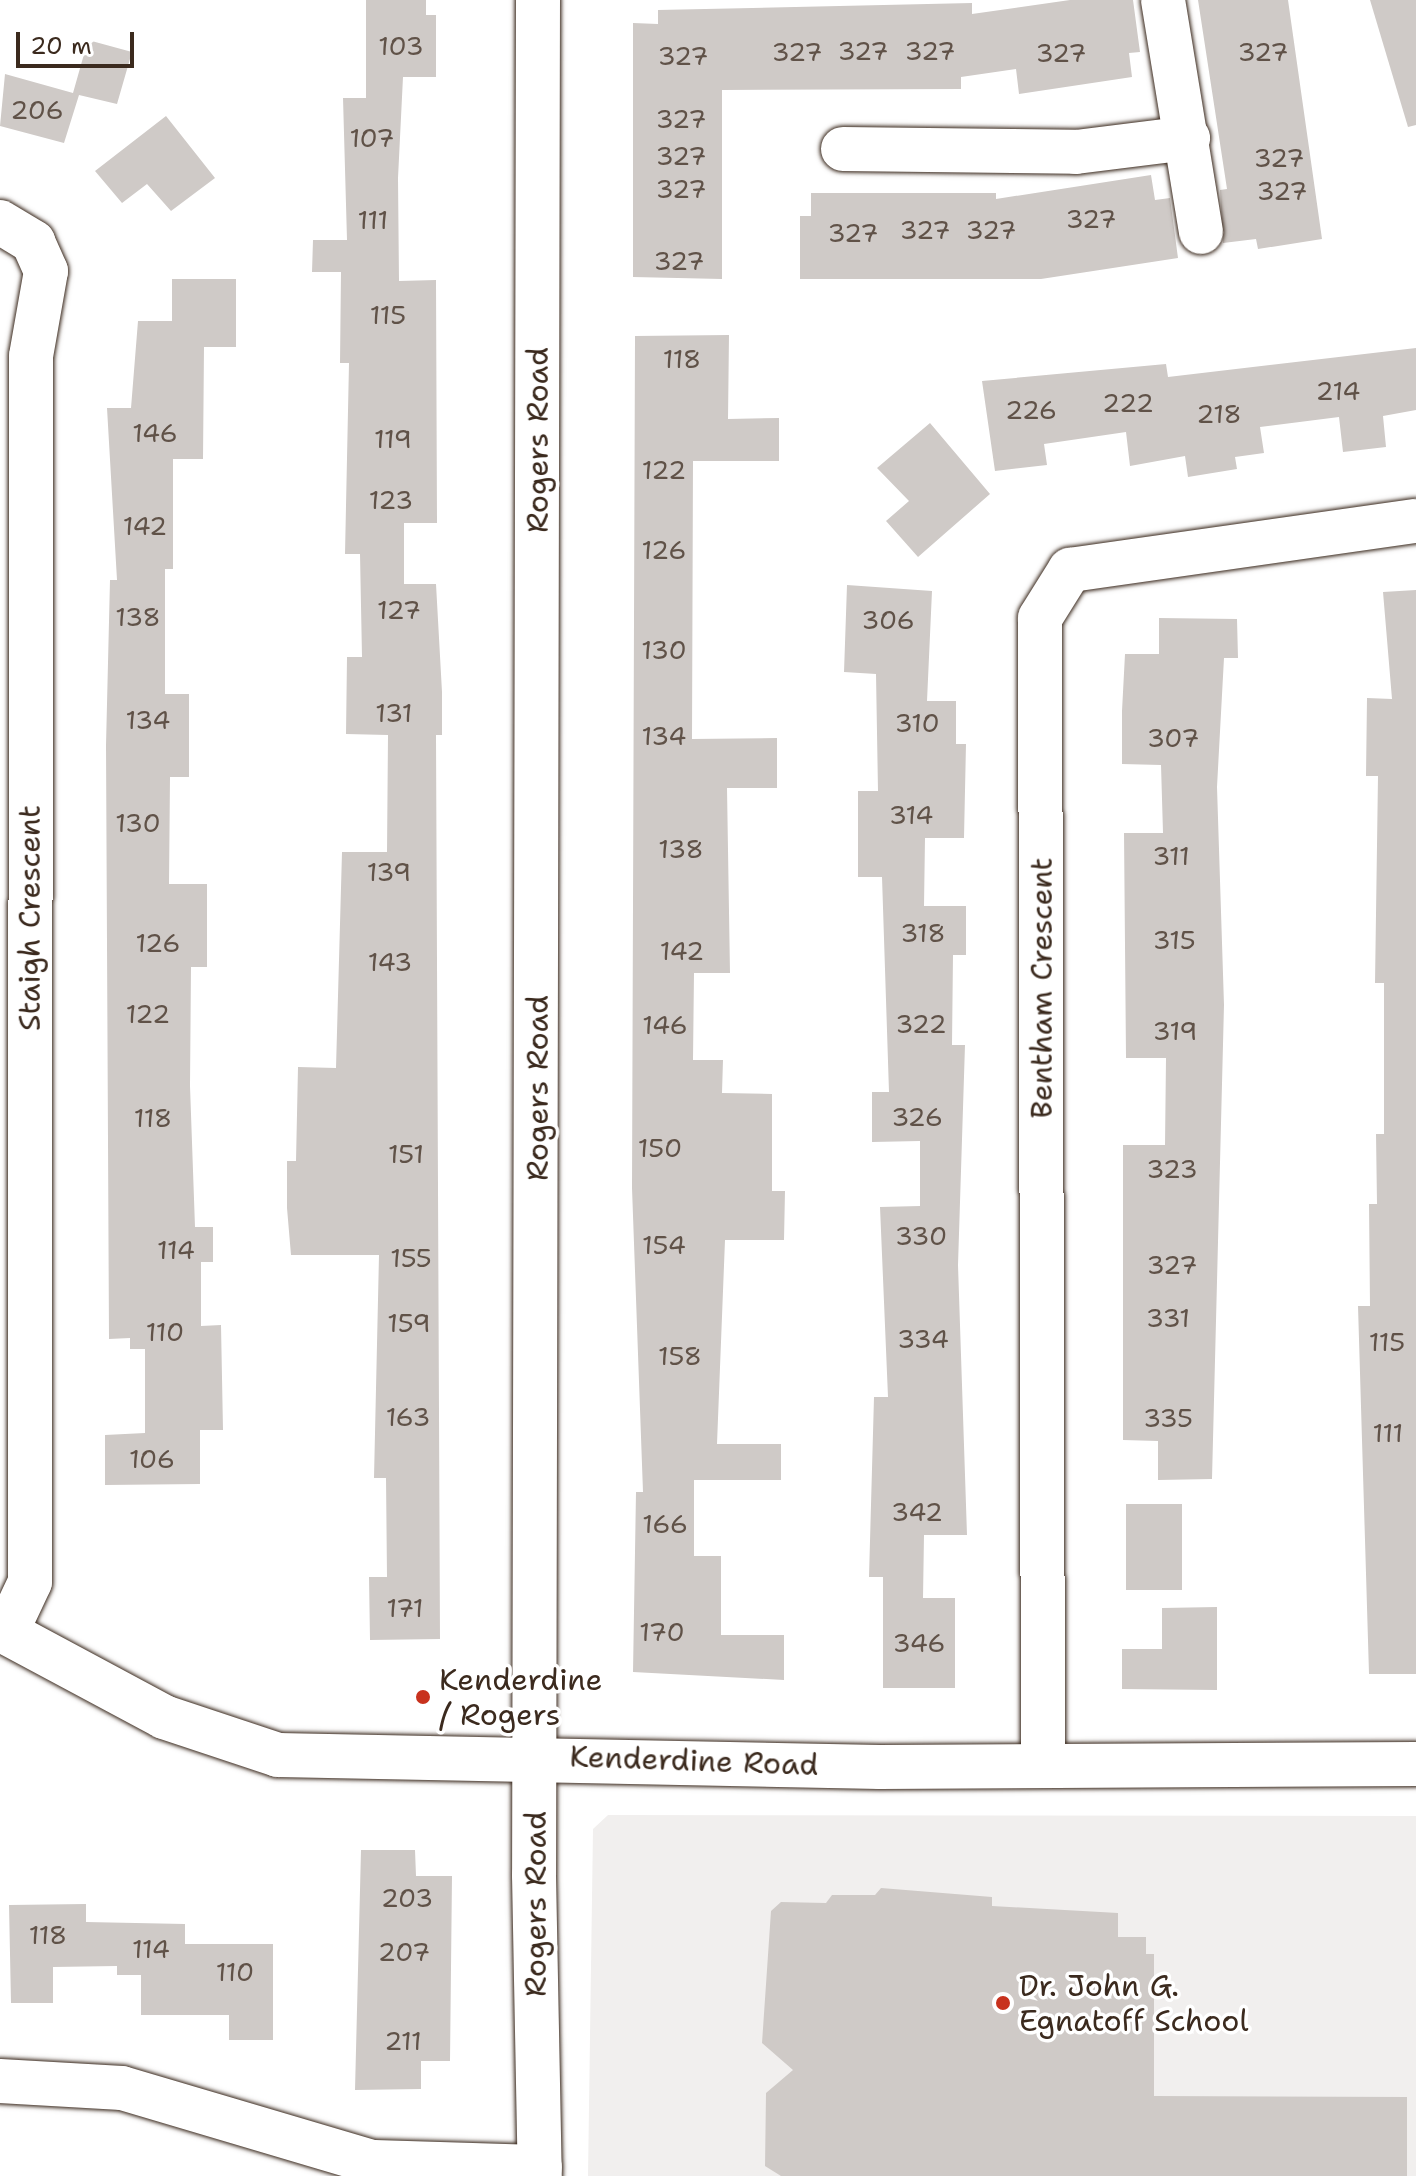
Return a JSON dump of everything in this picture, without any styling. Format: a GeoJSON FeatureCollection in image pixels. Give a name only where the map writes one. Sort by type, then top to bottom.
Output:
{"type":"FeatureCollection","features":[{"type":"Feature","properties":{"kind":"street","name":"Rogers Road"},"geometry":{"type":"LineString","coordinates":[[538,0],[537,1757],[540,2172]]}},
{"type":"Feature","properties":{"kind":"street"},"geometry":{"type":"LineString","coordinates":[[1163,0],[1201,232]]}},
{"type":"Feature","properties":{"kind":"street"},"geometry":{"type":"LineString","coordinates":[[843,149],[1076,152],[1188,138]]}},
{"type":"Feature","properties":{"kind":"street","name":"Staigh Crescent"},"geometry":{"type":"LineString","coordinates":[[0,222],[33,242],[46,271],[31,356],[30,1582],[3,1631]]}},
{"type":"Feature","properties":{"kind":"street","name":"Bentham Crescent"},"geometry":{"type":"LineString","coordinates":[[1043,1763],[1040,618],[1070,570],[1416,521]]}},
{"type":"Feature","properties":{"kind":"street","name":"Kenderdine Road"},"geometry":{"type":"LineString","coordinates":[[3,1631],[164,1717],[278,1755],[537,1757],[880,1767],[1043,1763],[1416,1764]]}},
{"type":"Feature","properties":{"kind":"street"},"geometry":{"type":"LineString","coordinates":[[0,2081],[122,2088],[372,2162],[540,2172]]}},
{"type":"Feature","properties":{"kind":"shaded area","name":"Dr. John G. Egnatoff School"},"geometry":{"type":"Polygon","coordinates":[[[608,1815],[1416,1816],[1416,2176],[588,2176],[593,1829],[608,1815]]]}},
{"type":"Feature","properties":{"kind":"building"},"geometry":{"type":"Polygon","coordinates":[[[366,0],[426,0],[426,15],[436,15],[436,77],[403,77],[398,178],[399,281],[436,280],[437,523],[404,523],[404,584],[436,584],[442,692],[442,735],[436,735],[440,1639],[370,1640],[369,1577],[387,1577],[386,1478],[374,1478],[379,1255],[291,1255],[287,1208],[287,1161],[296,1161],[298,1067],[336,1068],[342,852],[387,852],[388,735],[346,734],[347,657],[362,657],[360,554],[345,554],[349,363],[340,363],[341,272],[312,272],[313,240],[347,240],[343,98],[366,98],[366,0]]]}},
{"type":"Feature","properties":{"kind":"building"},"geometry":{"type":"Polygon","coordinates":[[[1070,0],[1133,0],[1140,52],[1129,53],[1132,77],[1019,94],[1016,69],[961,77],[961,89],[722,90],[722,279],[633,277],[633,23],[658,24],[658,10],[972,3],[972,14],[1070,0]]]}},
{"type":"Feature","properties":{"kind":"building"},"geometry":{"type":"Polygon","coordinates":[[[1198,0],[1288,0],[1322,239],[1258,249],[1256,239],[1223,243],[1220,190],[1227,189],[1198,0]]]}},
{"type":"Feature","properties":{"kind":"building"},"geometry":{"type":"Polygon","coordinates":[[[1370,0],[1416,0],[1416,125],[1408,127],[1370,0]]]}},
{"type":"Feature","properties":{"kind":"building"},"geometry":{"type":"Polygon","coordinates":[[[88,40],[132,52],[117,104],[79,95],[64,143],[0,126],[5,74],[73,93],[88,40]]]}},
{"type":"Feature","properties":{"kind":"building"},"geometry":{"type":"Polygon","coordinates":[[[166,116],[215,178],[171,211],[147,184],[122,203],[95,171],[166,116]]]}},
{"type":"Feature","properties":{"kind":"building"},"geometry":{"type":"Polygon","coordinates":[[[1151,175],[1155,200],[1170,198],[1178,258],[1041,279],[800,279],[800,216],[811,216],[811,193],[996,193],[996,199],[1151,175]]]}},
{"type":"Feature","properties":{"kind":"building"},"geometry":{"type":"Polygon","coordinates":[[[172,279],[236,279],[236,347],[204,347],[203,459],[173,459],[173,569],[165,569],[165,694],[189,694],[189,777],[170,777],[169,884],[207,884],[207,967],[191,967],[190,1086],[195,1227],[213,1227],[213,1262],[201,1262],[201,1326],[221,1325],[223,1430],[200,1430],[200,1484],[105,1485],[105,1435],[145,1433],[145,1349],[130,1349],[130,1338],[109,1339],[106,745],[110,580],[117,580],[107,408],[131,408],[138,321],[172,321],[172,279]]]}},
{"type":"Feature","properties":{"kind":"building"},"geometry":{"type":"Polygon","coordinates":[[[729,335],[728,419],[779,418],[779,461],[693,461],[692,739],[777,738],[777,788],[727,788],[730,973],[694,973],[693,1060],[723,1060],[722,1093],[772,1094],[772,1191],[785,1191],[784,1240],[725,1240],[717,1444],[781,1444],[781,1480],[694,1480],[694,1556],[721,1556],[721,1635],[784,1635],[784,1680],[633,1672],[636,1492],[643,1492],[632,1188],[635,336],[729,335]]]}},
{"type":"Feature","properties":{"kind":"building"},"geometry":{"type":"Polygon","coordinates":[[[1416,348],[1416,410],[1383,416],[1386,447],[1343,452],[1339,417],[1260,427],[1264,453],[1235,457],[1237,469],[1188,477],[1185,456],[1130,466],[1126,432],[1044,444],[1047,465],[995,471],[982,381],[1166,364],[1168,377],[1416,348]]]}},
{"type":"Feature","properties":{"kind":"building"},"geometry":{"type":"Polygon","coordinates":[[[930,423],[990,494],[918,557],[886,521],[909,501],[877,468],[930,423]]]}},
{"type":"Feature","properties":{"kind":"building"},"geometry":{"type":"Polygon","coordinates":[[[847,585],[932,591],[927,701],[956,701],[956,744],[966,744],[964,838],[925,838],[924,906],[966,906],[966,955],[953,955],[952,1045],[965,1045],[958,1265],[967,1535],[924,1535],[923,1598],[955,1598],[955,1688],[883,1688],[883,1577],[869,1577],[874,1397],[888,1397],[880,1207],[920,1206],[920,1141],[872,1142],[872,1092],[889,1092],[882,877],[858,877],[858,791],[878,791],[876,674],[844,672],[847,585]]]}},
{"type":"Feature","properties":{"kind":"building"},"geometry":{"type":"Polygon","coordinates":[[[1416,590],[1416,1674],[1369,1674],[1358,1306],[1370,1306],[1369,1204],[1377,1204],[1376,1134],[1384,1134],[1384,983],[1375,983],[1378,776],[1366,776],[1367,698],[1392,699],[1383,592],[1416,590]]]}},
{"type":"Feature","properties":{"kind":"building"},"geometry":{"type":"Polygon","coordinates":[[[1159,618],[1237,619],[1238,658],[1224,658],[1217,787],[1224,1005],[1212,1479],[1158,1480],[1158,1441],[1123,1440],[1123,1145],[1165,1145],[1166,1058],[1126,1058],[1124,833],[1163,833],[1161,765],[1122,764],[1122,711],[1125,654],[1159,654],[1159,618]]]}},
{"type":"Feature","properties":{"kind":"building"},"geometry":{"type":"Polygon","coordinates":[[[1126,1504],[1182,1504],[1182,1590],[1126,1590],[1126,1504]]]}},
{"type":"Feature","properties":{"kind":"building"},"geometry":{"type":"Polygon","coordinates":[[[1217,1607],[1217,1690],[1122,1689],[1122,1649],[1162,1649],[1162,1608],[1217,1607]]]}},
{"type":"Feature","properties":{"kind":"building"},"geometry":{"type":"Polygon","coordinates":[[[361,1850],[415,1850],[416,1876],[452,1876],[450,2061],[421,2061],[421,2089],[355,2090],[361,1850]]]}},
{"type":"Feature","properties":{"kind":"building","name":"Dr. John G. Egnatoff School"},"geometry":{"type":"Polygon","coordinates":[[[881,1888],[992,1897],[992,1906],[1118,1913],[1118,1937],[1146,1937],[1146,1954],[1154,1954],[1154,2096],[1407,2097],[1407,2176],[781,2176],[765,2166],[766,2093],[793,2070],[762,2043],[771,1911],[781,1902],[826,1903],[832,1895],[875,1895],[881,1888]]]}},
{"type":"Feature","properties":{"kind":"building"},"geometry":{"type":"Polygon","coordinates":[[[86,1904],[86,1922],[185,1924],[185,1944],[273,1944],[273,2040],[229,2040],[229,2015],[141,2015],[141,1975],[117,1975],[117,1966],[53,1967],[53,2003],[11,2003],[9,1905],[86,1904]]]}},
{"type":"Feature","properties":{"kind":"place","name":"Kenderdine / Rogers"},"geometry":{"type":"Point","coordinates":[423,1697]}},
{"type":"Feature","properties":{"kind":"place","name":"Dr. John G. Egnatoff School"},"geometry":{"type":"Point","coordinates":[1003,2003]}}]}
